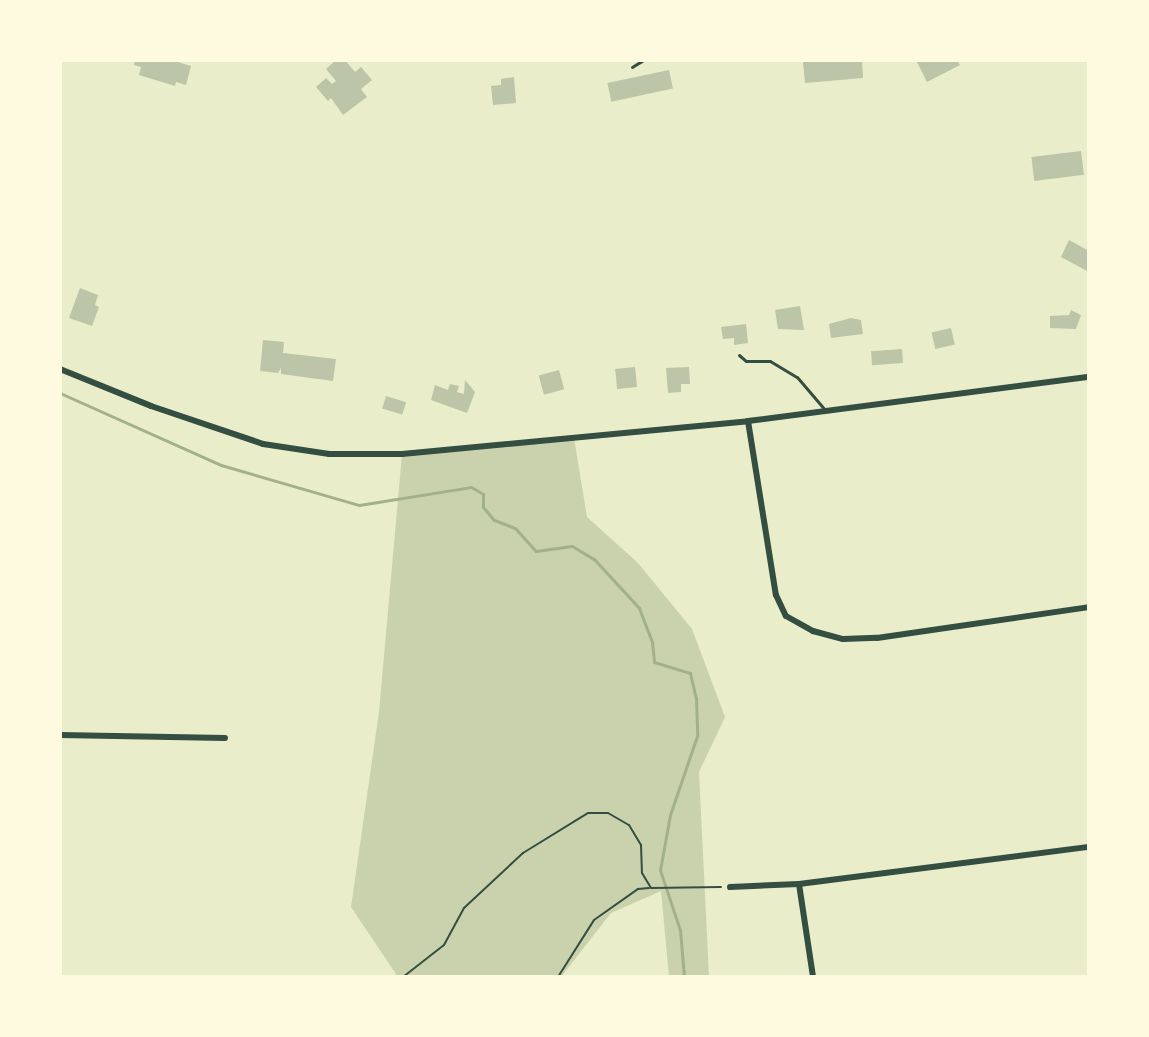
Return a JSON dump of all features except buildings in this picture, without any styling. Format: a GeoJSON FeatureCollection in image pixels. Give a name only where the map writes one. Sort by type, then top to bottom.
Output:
{"type":"FeatureCollection","features":[{"type":"Feature","properties":{"kind":"street"},"geometry":{"type":"LineString","coordinates":[[60,369],[151,406],[263,444],[329,454],[402,454],[748,421],[1089,377]]}},
{"type":"Feature","properties":{"kind":"street"},"geometry":{"type":"LineString","coordinates":[[748,421],[776,595],[786,616],[813,631],[843,639],[877,638],[1089,607]]}},
{"type":"Feature","properties":{"kind":"street"},"geometry":{"type":"LineString","coordinates":[[60,735],[225,738]]}},
{"type":"Feature","properties":{"kind":"street"},"geometry":{"type":"LineString","coordinates":[[730,887],[799,884],[1089,847]]}},
{"type":"Feature","properties":{"kind":"street"},"geometry":{"type":"LineString","coordinates":[[799,884],[813,977]]}},
{"type":"Feature","properties":{"kind":"lane"},"geometry":{"type":"LineString","coordinates":[[632,67],[643,60]]}},
{"type":"Feature","properties":{"kind":"lane"},"geometry":{"type":"LineString","coordinates":[[739,355],[746,361],[770,361],[797,377],[826,411]]}},
{"type":"Feature","properties":{"kind":"path"},"geometry":{"type":"LineString","coordinates":[[403,977],[444,945],[464,908],[523,853],[588,813],[608,813],[629,825],[641,845],[642,873],[651,888]]}},
{"type":"Feature","properties":{"kind":"path"},"geometry":{"type":"LineString","coordinates":[[558,977],[594,920],[638,889],[671,885],[730,887]]}},
{"type":"Feature","properties":{"kind":"green space"},"geometry":{"type":"Polygon","coordinates":[[[574,438],[587,517],[638,563],[692,629],[725,717],[699,772],[709,977],[669,977],[661,891],[611,913],[561,977],[398,977],[351,907],[379,712],[402,454],[574,438]]]}},
{"type":"Feature","properties":{"kind":"waterway"},"geometry":{"type":"LineString","coordinates":[[60,393],[221,465],[359,505],[471,487],[483,494],[483,507],[494,520],[515,528],[536,551],[572,546],[594,559],[639,608],[652,642],[654,662],[690,673],[696,698],[697,736],[670,815],[660,870],[680,930],[684,977]]}}]}
